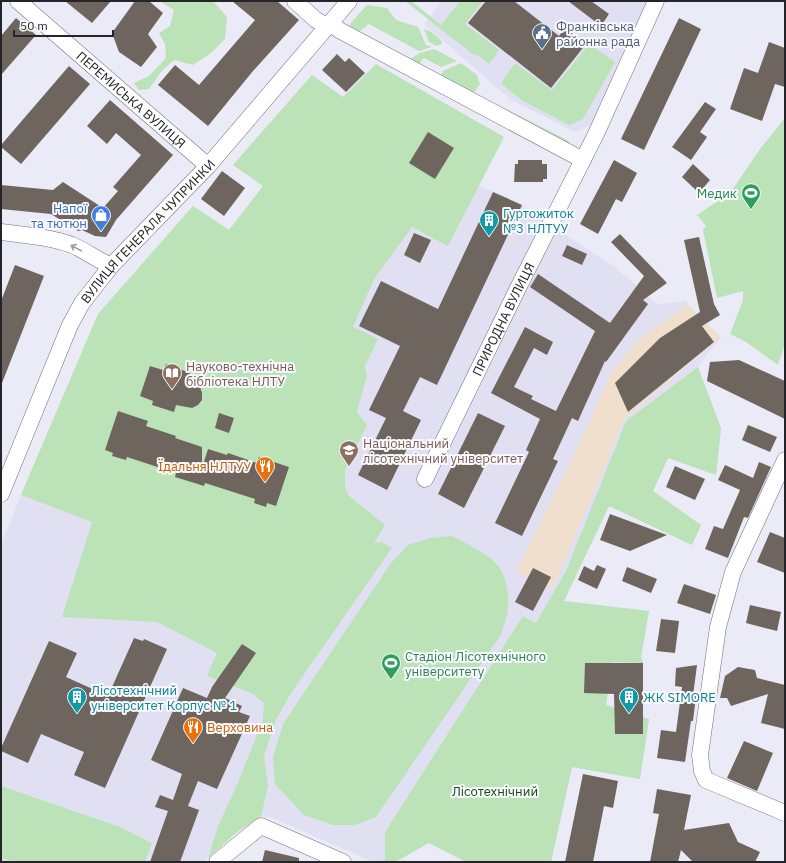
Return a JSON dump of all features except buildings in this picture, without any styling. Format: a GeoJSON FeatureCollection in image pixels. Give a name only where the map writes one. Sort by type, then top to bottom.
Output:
{"type":"FeatureCollection","features":[{"type":"Feature","properties":{"kind":"street","name":"ПЕРЕМИСЬКА ВУЛИЦЯ"},"geometry":{"type":"LineString","coordinates":[[18,1],[208,166]]}},
{"type":"Feature","properties":{"kind":"street"},"geometry":{"type":"LineString","coordinates":[[295,1],[316,20],[339,30],[583,160]]}},
{"type":"Feature","properties":{"kind":"street","name":"ВУЛИЦЯ ГЕНЕРАЛА ЧУПРИНКИ"},"geometry":{"type":"LineString","coordinates":[[1,494],[70,325],[82,303],[111,266],[208,166],[349,1]]}},
{"type":"Feature","properties":{"kind":"street","name":"ПРИРОДНА ВУЛИЦЯ"},"geometry":{"type":"LineString","coordinates":[[425,479],[518,288],[583,160],[656,1]]}},
{"type":"Feature","properties":{"kind":"street"},"geometry":{"type":"LineString","coordinates":[[1,232],[40,236],[73,246],[97,260],[111,266]]}},
{"type":"Feature","properties":{"kind":"street"},"geometry":{"type":"LineString","coordinates":[[785,460],[733,572],[718,628],[700,755],[702,771],[706,780],[785,813]]}},
{"type":"Feature","properties":{"kind":"street"},"geometry":{"type":"LineString","coordinates":[[217,862],[261,826],[335,860]]}},
{"type":"Feature","properties":{"kind":"shaded area"},"geometry":{"type":"Polygon","coordinates":[[[442,1],[652,1],[593,124],[575,132],[511,100],[424,24],[442,1]]]}},
{"type":"Feature","properties":{"kind":"shaded area","name":"Національний лісотехнічний університет"},"geometry":{"type":"Polygon","coordinates":[[[376,64],[479,185],[522,205],[615,267],[657,304],[686,301],[688,305],[721,337],[698,367],[721,428],[716,475],[668,458],[653,491],[701,525],[692,545],[609,506],[564,601],[649,611],[641,657],[643,663],[613,662],[606,705],[649,719],[640,779],[572,767],[551,862],[466,862],[429,843],[395,862],[373,862],[273,818],[261,816],[236,833],[203,862],[1,862],[1,544],[98,314],[193,206],[229,230],[263,186],[233,165],[312,75],[343,97],[376,64]]]}},
{"type":"Feature","properties":{"kind":"shaded area"},"geometry":{"type":"Polygon","coordinates":[[[688,305],[721,337],[624,419],[552,589],[516,572],[569,466],[612,372],[640,338],[688,305]]]}},
{"type":"Feature","properties":{"kind":"green space"},"geometry":{"type":"Polygon","coordinates":[[[160,1],[213,1],[227,17],[225,39],[211,53],[193,65],[174,60],[161,72],[149,89],[139,90],[134,83],[149,76],[166,58],[165,44],[159,33],[170,26],[174,10],[160,1]]]}},
{"type":"Feature","properties":{"kind":"green space"},"geometry":{"type":"Polygon","coordinates":[[[405,1],[411,1],[441,25],[460,1],[483,1],[465,24],[499,50],[489,64],[476,54],[475,56],[405,1]]]}},
{"type":"Feature","properties":{"kind":"green space"},"geometry":{"type":"Polygon","coordinates":[[[367,5],[387,8],[396,20],[418,27],[426,45],[432,47],[419,51],[369,24],[360,31],[351,27],[350,24],[367,5]]]}},
{"type":"Feature","properties":{"kind":"green space"},"geometry":{"type":"Polygon","coordinates":[[[424,29],[430,31],[441,40],[442,44],[436,46],[429,42],[424,29]]]}},
{"type":"Feature","properties":{"kind":"green space"},"geometry":{"type":"Polygon","coordinates":[[[589,44],[615,62],[583,119],[569,125],[521,100],[501,83],[515,63],[552,90],[589,44]]]}},
{"type":"Feature","properties":{"kind":"green space"},"geometry":{"type":"Polygon","coordinates":[[[434,49],[457,61],[441,67],[424,58],[418,66],[410,59],[420,53],[434,49]]]}},
{"type":"Feature","properties":{"kind":"green space"},"geometry":{"type":"Polygon","coordinates":[[[461,63],[477,75],[480,84],[472,95],[440,79],[443,71],[461,63]]]}},
{"type":"Feature","properties":{"kind":"green space"},"geometry":{"type":"Polygon","coordinates":[[[376,64],[504,137],[448,246],[412,227],[374,279],[353,327],[378,339],[365,366],[367,375],[357,412],[367,425],[345,470],[345,487],[349,496],[385,525],[374,543],[382,542],[392,548],[291,693],[276,720],[264,756],[268,786],[261,816],[236,833],[208,858],[218,826],[236,787],[263,720],[264,703],[253,694],[207,676],[217,653],[157,622],[62,617],[92,522],[21,495],[98,314],[193,206],[229,230],[263,186],[233,165],[312,75],[343,97],[376,64]]]}},
{"type":"Feature","properties":{"kind":"green space"},"geometry":{"type":"Polygon","coordinates":[[[502,107],[569,141],[569,145],[501,109],[502,107]]]}},
{"type":"Feature","properties":{"kind":"green space","name":"Медик"},"geometry":{"type":"Polygon","coordinates":[[[785,118],[785,344],[778,365],[746,342],[730,334],[743,300],[743,291],[717,298],[703,230],[706,226],[697,215],[730,193],[760,149],[785,118]]]}},
{"type":"Feature","properties":{"kind":"green space","name":"Лісотехнічний"},"geometry":{"type":"Polygon","coordinates":[[[698,367],[721,428],[716,475],[668,458],[653,491],[701,525],[692,545],[609,506],[564,601],[649,611],[641,657],[643,663],[613,662],[606,705],[649,719],[640,779],[572,767],[551,862],[466,862],[429,843],[395,862],[385,862],[385,832],[523,616],[536,623],[566,571],[626,421],[698,367]]]}},
{"type":"Feature","properties":{"kind":"green space","name":"Стадіон Лісотехнічного університету"},"geometry":{"type":"Polygon","coordinates":[[[452,536],[475,548],[494,561],[505,579],[508,591],[508,610],[500,636],[376,817],[355,825],[333,825],[304,815],[275,784],[273,757],[283,724],[391,563],[408,545],[430,538],[452,536]]]}},
{"type":"Feature","properties":{"kind":"green space"},"geometry":{"type":"Polygon","coordinates":[[[1,786],[120,827],[152,843],[145,862],[15,862],[1,858],[1,786]]]}},
{"type":"Feature","properties":{"kind":"place","name":"Франківська районна рада"},"geometry":{"type":"Point","coordinates":[542,50]}},
{"type":"Feature","properties":{"kind":"place","name":"Медик"},"geometry":{"type":"Point","coordinates":[751,210]}},
{"type":"Feature","properties":{"kind":"place","name":"Напої та тютюн"},"geometry":{"type":"Point","coordinates":[101,232]}},
{"type":"Feature","properties":{"kind":"place","name":"Гуртожиток №3 НЛТУУ"},"geometry":{"type":"Point","coordinates":[489,237]}},
{"type":"Feature","properties":{"kind":"place","name":"Науково-технічна бібліотека НЛТУ"},"geometry":{"type":"Point","coordinates":[172,390]}},
{"type":"Feature","properties":{"kind":"place","name":"Національний лісотехнічний університет"},"geometry":{"type":"Point","coordinates":[349,467]}},
{"type":"Feature","properties":{"kind":"place","name":"Їдальня НЛТУУ"},"geometry":{"type":"Point","coordinates":[265,483]}},
{"type":"Feature","properties":{"kind":"place","name":"Стадіон Лісотехнічного університету"},"geometry":{"type":"Point","coordinates":[391,680]}},
{"type":"Feature","properties":{"kind":"place","name":"Лісотехнічний університет Корпус № 1"},"geometry":{"type":"Point","coordinates":[77,714]}},
{"type":"Feature","properties":{"kind":"place","name":"ЖК SIMORE"},"geometry":{"type":"Point","coordinates":[629,714]}},
{"type":"Feature","properties":{"kind":"place","name":"Верховина"},"geometry":{"type":"Point","coordinates":[193,744]}}]}
